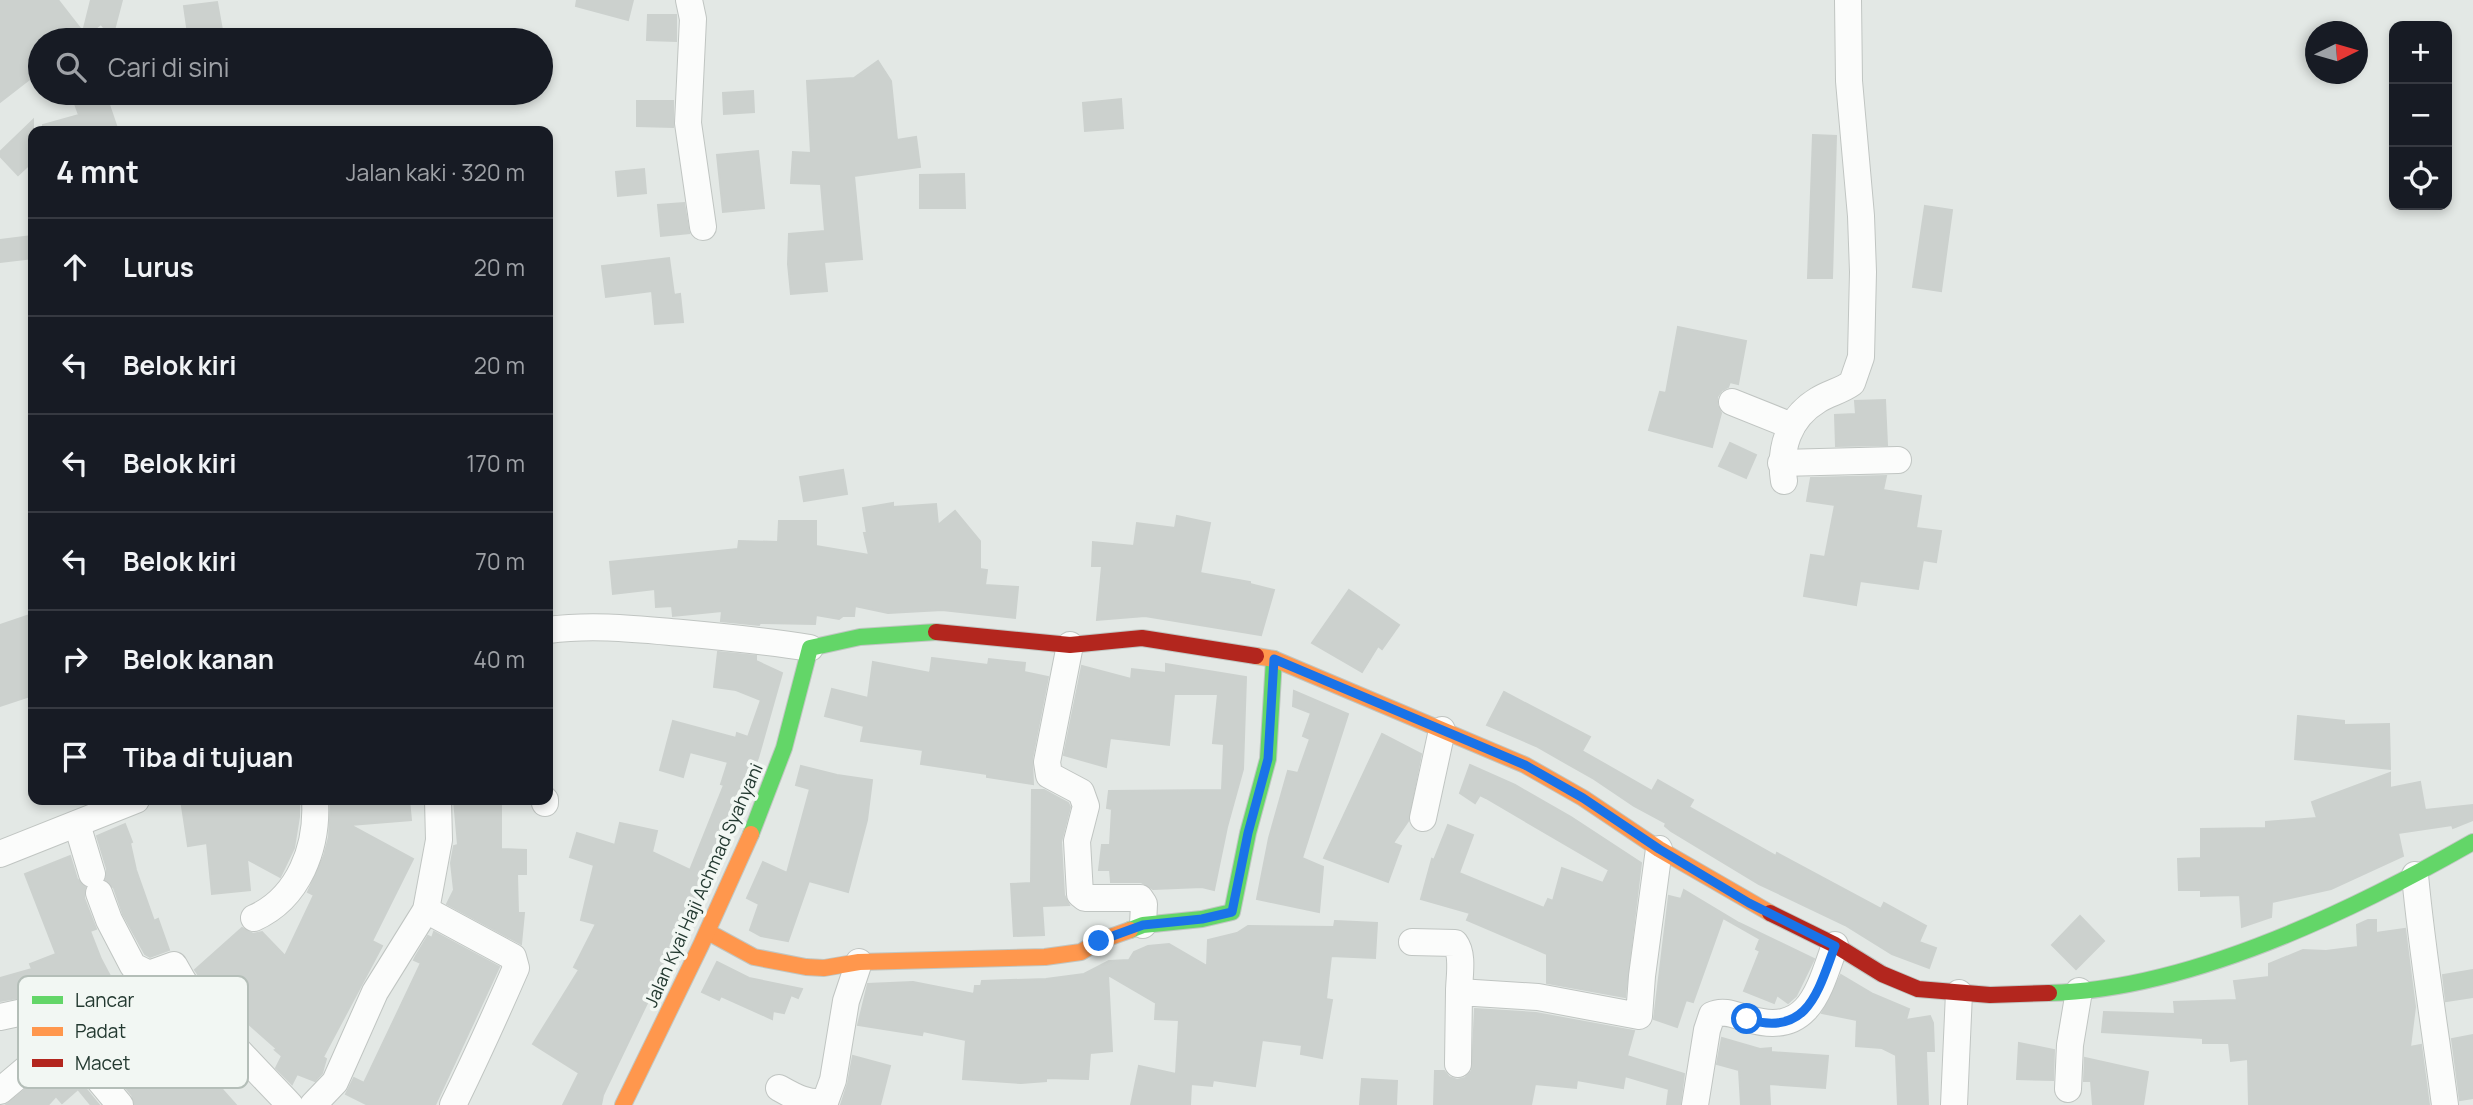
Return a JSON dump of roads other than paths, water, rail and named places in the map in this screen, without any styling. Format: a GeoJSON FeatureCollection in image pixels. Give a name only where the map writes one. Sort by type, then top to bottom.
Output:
{"type":"FeatureCollection","features":[{"type":"Feature","properties":{"kind":"street"},"geometry":{"type":"LineString","coordinates":[[689,0],[693,19],[688,123],[703,227]]}},
{"type":"Feature","properties":{"kind":"street"},"geometry":{"type":"LineString","coordinates":[[1848,0],[1850,81],[1862,230],[1861,357],[1852,383],[1808,407],[1792,426],[1783,447],[1782,472],[1898,460]]}},
{"type":"Feature","properties":{"kind":"street"},"geometry":{"type":"LineString","coordinates":[[1732,402],[1792,426]]}},
{"type":"Feature","properties":{"kind":"street"},"geometry":{"type":"LineString","coordinates":[[553,629],[580,625],[623,627],[760,640],[810,648],[860,637],[940,632],[1070,645],[1142,638],[1274,659],[1525,765],[1583,798],[1659,849],[1749,903],[1835,946],[1882,974],[1918,989],[1990,995],[2079,991],[2140,982],[2216,960],[2279,937],[2415,875],[2473,842]]}},
{"type":"Feature","properties":{"kind":"street"},"geometry":{"type":"LineString","coordinates":[[1070,645],[1047,762],[1049,775],[1080,792],[1086,806],[1077,841],[1080,894],[1086,898],[1140,898],[1144,905],[1143,925]]}},
{"type":"Feature","properties":{"kind":"street","name":"Jalan Kyai Haji Achmad Syahyani"},"geometry":{"type":"LineString","coordinates":[[623,1105],[708,932],[773,779],[800,693],[810,648]]}},
{"type":"Feature","properties":{"kind":"street"},"geometry":{"type":"LineString","coordinates":[[708,932],[754,957],[824,968],[859,962],[1045,957],[1081,952],[1099,941],[1143,925],[1202,919],[1232,912],[1248,833],[1268,759],[1274,659]]}},
{"type":"Feature","properties":{"kind":"street"},"geometry":{"type":"LineString","coordinates":[[1423,818],[1443,730]]}},
{"type":"Feature","properties":{"kind":"street"},"geometry":{"type":"LineString","coordinates":[[0,854],[124,805]]}},
{"type":"Feature","properties":{"kind":"street"},"geometry":{"type":"LineString","coordinates":[[254,918],[269,911],[292,888],[311,848],[315,805]]}},
{"type":"Feature","properties":{"kind":"street"},"geometry":{"type":"LineString","coordinates":[[313,1105],[335,1082],[375,992],[426,910],[439,840],[438,805]]}},
{"type":"Feature","properties":{"kind":"street"},"geometry":{"type":"LineString","coordinates":[[77,824],[109,920],[133,966],[149,974],[174,965],[180,976]]}},
{"type":"Feature","properties":{"kind":"street"},"geometry":{"type":"LineString","coordinates":[[1459,992],[1538,997],[1639,1016],[1659,849]]}},
{"type":"Feature","properties":{"kind":"street"},"geometry":{"type":"LineString","coordinates":[[2415,875],[2445,1105]]}},
{"type":"Feature","properties":{"kind":"street"},"geometry":{"type":"LineString","coordinates":[[426,910],[513,957],[516,962],[516,968],[489,1030],[453,1105]]}},
{"type":"Feature","properties":{"kind":"street"},"geometry":{"type":"LineString","coordinates":[[1412,942],[1455,943],[1458,947],[1458,1064]]}},
{"type":"Feature","properties":{"kind":"street"},"geometry":{"type":"LineString","coordinates":[[1695,1105],[1707,1030],[1713,1015],[1726,1012],[1756,1022],[1773,1023],[1787,1022],[1798,1017],[1815,998],[1835,946]]}},
{"type":"Feature","properties":{"kind":"street"},"geometry":{"type":"LineString","coordinates":[[779,1088],[799,1099],[814,1103],[825,1101],[833,1080],[846,1001],[859,962]]}},
{"type":"Feature","properties":{"kind":"street"},"geometry":{"type":"LineString","coordinates":[[2068,1089],[2070,1045],[2079,991]]}},
{"type":"Feature","properties":{"kind":"street"},"geometry":{"type":"LineString","coordinates":[[1954,1105],[1959,993]]}},
{"type":"Feature","properties":{"kind":"street"},"geometry":{"type":"LineString","coordinates":[[0,1017],[18,1013]]}},
{"type":"Feature","properties":{"kind":"street"},"geometry":{"type":"LineString","coordinates":[[248,1060],[290,1105]]}},
{"type":"Feature","properties":{"kind":"street"},"geometry":{"type":"LineString","coordinates":[[0,1091],[18,1076]]}},
{"type":"Feature","properties":{"kind":"street"},"geometry":{"type":"LineString","coordinates":[[106,1088],[120,1105]]}}]}
